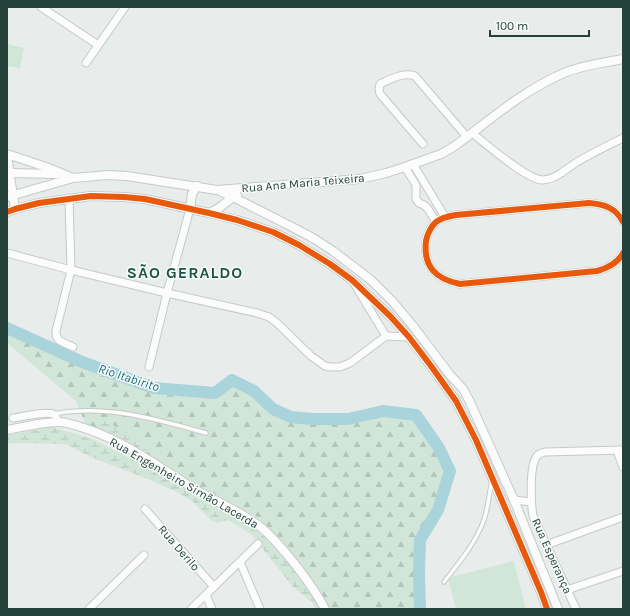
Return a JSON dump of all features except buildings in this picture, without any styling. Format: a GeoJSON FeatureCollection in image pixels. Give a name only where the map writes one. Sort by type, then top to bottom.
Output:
{"type":"FeatureCollection","features":[{"type":"Feature","properties":{"kind":"street"},"geometry":{"type":"LineString","coordinates":[[41,7],[98,46]]}},
{"type":"Feature","properties":{"kind":"street"},"geometry":{"type":"LineString","coordinates":[[86,63],[125,7]]}},
{"type":"Feature","properties":{"kind":"street","name":"Rua Ana Maria Teixeira"},"geometry":{"type":"LineString","coordinates":[[7,155],[46,167],[73,178],[108,175],[127,176],[217,190],[360,179],[386,173],[441,154],[517,100],[540,85],[564,73],[579,68],[623,59]]}},
{"type":"Feature","properties":{"kind":"street"},"geometry":{"type":"LineString","coordinates":[[424,144],[380,94],[378,89],[380,84],[394,77],[409,74],[415,76],[469,135],[526,174],[536,179],[541,180],[555,177],[575,164],[623,138]]}},
{"type":"Feature","properties":{"kind":"street"},"geometry":{"type":"LineString","coordinates":[[7,155],[10,173],[11,210],[40,203],[91,196],[145,199],[237,220],[273,232],[299,245],[330,264],[352,280],[390,316],[431,366],[456,401],[476,440],[547,609]]}},
{"type":"Feature","properties":{"kind":"street"},"geometry":{"type":"LineString","coordinates":[[409,165],[445,217]]}},
{"type":"Feature","properties":{"kind":"street"},"geometry":{"type":"LineString","coordinates":[[409,165],[416,186],[416,199],[428,209],[436,222]]}},
{"type":"Feature","properties":{"kind":"street"},"geometry":{"type":"LineString","coordinates":[[10,173],[63,174]]}},
{"type":"Feature","properties":{"kind":"street"},"geometry":{"type":"LineString","coordinates":[[10,196],[73,178]]}},
{"type":"Feature","properties":{"kind":"street"},"geometry":{"type":"LineString","coordinates":[[149,367],[190,209],[192,194],[197,186]]}},
{"type":"Feature","properties":{"kind":"street"},"geometry":{"type":"LineString","coordinates":[[209,213],[224,205],[233,197],[257,187]]}},
{"type":"Feature","properties":{"kind":"street"},"geometry":{"type":"LineString","coordinates":[[217,190],[296,229],[326,247],[371,280],[414,326],[450,375],[463,389],[469,400],[514,500],[558,609]]}},
{"type":"Feature","properties":{"kind":"street"},"geometry":{"type":"LineString","coordinates":[[70,198],[71,270],[56,335],[59,340],[73,347]]}},
{"type":"Feature","properties":{"kind":"street"},"geometry":{"type":"LineString","coordinates":[[623,222],[615,211],[608,206],[590,203],[445,217],[436,222],[431,228],[427,238],[426,258],[430,268],[438,276],[449,282],[460,284],[597,271],[614,264],[623,253]]}},
{"type":"Feature","properties":{"kind":"street"},"geometry":{"type":"LineString","coordinates":[[7,253],[167,293],[263,314],[277,323],[311,356],[324,366],[340,367],[350,363],[386,336],[408,338]]}},
{"type":"Feature","properties":{"kind":"street"},"geometry":{"type":"LineString","coordinates":[[352,280],[386,336]]}},
{"type":"Feature","properties":{"kind":"street"},"geometry":{"type":"LineString","coordinates":[[13,418],[37,414],[52,414],[58,422]]}},
{"type":"Feature","properties":{"kind":"street","name":"Rua Engenheiro Simão Lacerda"},"geometry":{"type":"LineString","coordinates":[[7,430],[58,422],[82,427],[102,435],[142,455],[198,491],[254,522],[268,534],[301,571],[318,595],[325,609]]}},
{"type":"Feature","properties":{"kind":"street"},"geometry":{"type":"LineString","coordinates":[[620,450],[623,467]]}},
{"type":"Feature","properties":{"kind":"street","name":"Rua Esperança"},"geometry":{"type":"LineString","coordinates":[[576,609],[533,516],[531,502],[534,460],[541,453],[546,452],[620,450]]}},
{"type":"Feature","properties":{"kind":"street"},"geometry":{"type":"LineString","coordinates":[[514,500],[531,502]]}},
{"type":"Feature","properties":{"kind":"street","name":"Rua Derilo"},"geometry":{"type":"LineString","coordinates":[[145,510],[214,587]]}},
{"type":"Feature","properties":{"kind":"street"},"geometry":{"type":"LineString","coordinates":[[546,545],[623,517]]}},
{"type":"Feature","properties":{"kind":"street"},"geometry":{"type":"LineString","coordinates":[[191,609],[258,544]]}},
{"type":"Feature","properties":{"kind":"street"},"geometry":{"type":"LineString","coordinates":[[89,609],[144,555]]}},
{"type":"Feature","properties":{"kind":"street"},"geometry":{"type":"LineString","coordinates":[[240,562],[260,609]]}},
{"type":"Feature","properties":{"kind":"street"},"geometry":{"type":"LineString","coordinates":[[567,590],[623,571]]}},
{"type":"Feature","properties":{"kind":"street"},"geometry":{"type":"LineString","coordinates":[[206,595],[212,609]]}},
{"type":"Feature","properties":{"kind":"lane"},"geometry":{"type":"LineString","coordinates":[[52,414],[82,410],[137,415],[206,433]]}},
{"type":"Feature","properties":{"kind":"lane"},"geometry":{"type":"LineString","coordinates":[[444,582],[467,552],[477,536],[484,520],[492,478]]}},
{"type":"Feature","properties":{"kind":"green space"},"geometry":{"type":"Polygon","coordinates":[[[7,44],[24,48],[20,68],[7,66],[7,44]]]}},
{"type":"Feature","properties":{"kind":"green space"},"geometry":{"type":"Polygon","coordinates":[[[7,328],[82,362],[154,388],[215,392],[232,380],[254,391],[273,409],[291,417],[312,419],[348,419],[383,411],[416,415],[439,448],[450,471],[438,510],[420,540],[420,609],[328,609],[300,568],[259,518],[198,486],[142,452],[85,423],[76,401],[7,343],[7,328]]]}},
{"type":"Feature","properties":{"kind":"green space"},"geometry":{"type":"Polygon","coordinates":[[[105,420],[169,458],[166,462],[100,426],[105,420]]]}},
{"type":"Feature","properties":{"kind":"green space"},"geometry":{"type":"Polygon","coordinates":[[[52,427],[90,438],[165,475],[249,525],[279,548],[299,578],[327,609],[316,609],[312,602],[293,587],[251,534],[228,520],[217,523],[211,520],[193,502],[179,493],[148,479],[93,458],[65,444],[7,444],[7,435],[52,427]]]}},
{"type":"Feature","properties":{"kind":"green space"},"geometry":{"type":"Polygon","coordinates":[[[514,561],[526,609],[456,609],[448,578],[514,561]]]}},
{"type":"Feature","properties":{"kind":"waterway","name":"Rio Itabirito"},"geometry":{"type":"LineString","coordinates":[[7,328],[82,362],[154,388],[215,393],[232,380],[254,391],[273,409],[291,417],[312,419],[348,419],[383,411],[416,415],[439,448],[450,471],[438,510],[420,540],[420,609]]}},
{"type":"Feature","properties":{"kind":"cycle path"},"geometry":{"type":"LineString","coordinates":[[7,212],[39,203],[91,196],[145,199],[237,220],[273,232],[299,245],[330,264],[352,280],[390,316],[409,337],[456,401],[476,440],[547,609]]}},
{"type":"Feature","properties":{"kind":"cycle path"},"geometry":{"type":"LineString","coordinates":[[623,222],[613,210],[600,204],[589,203],[456,215],[438,220],[431,228],[426,241],[429,265],[444,279],[460,284],[597,271],[612,265],[623,253]]}},
{"type":"Feature","properties":{"kind":"district","name":"SÃO GERALDO"},"geometry":{"type":"Point","coordinates":[185,272]}}]}
